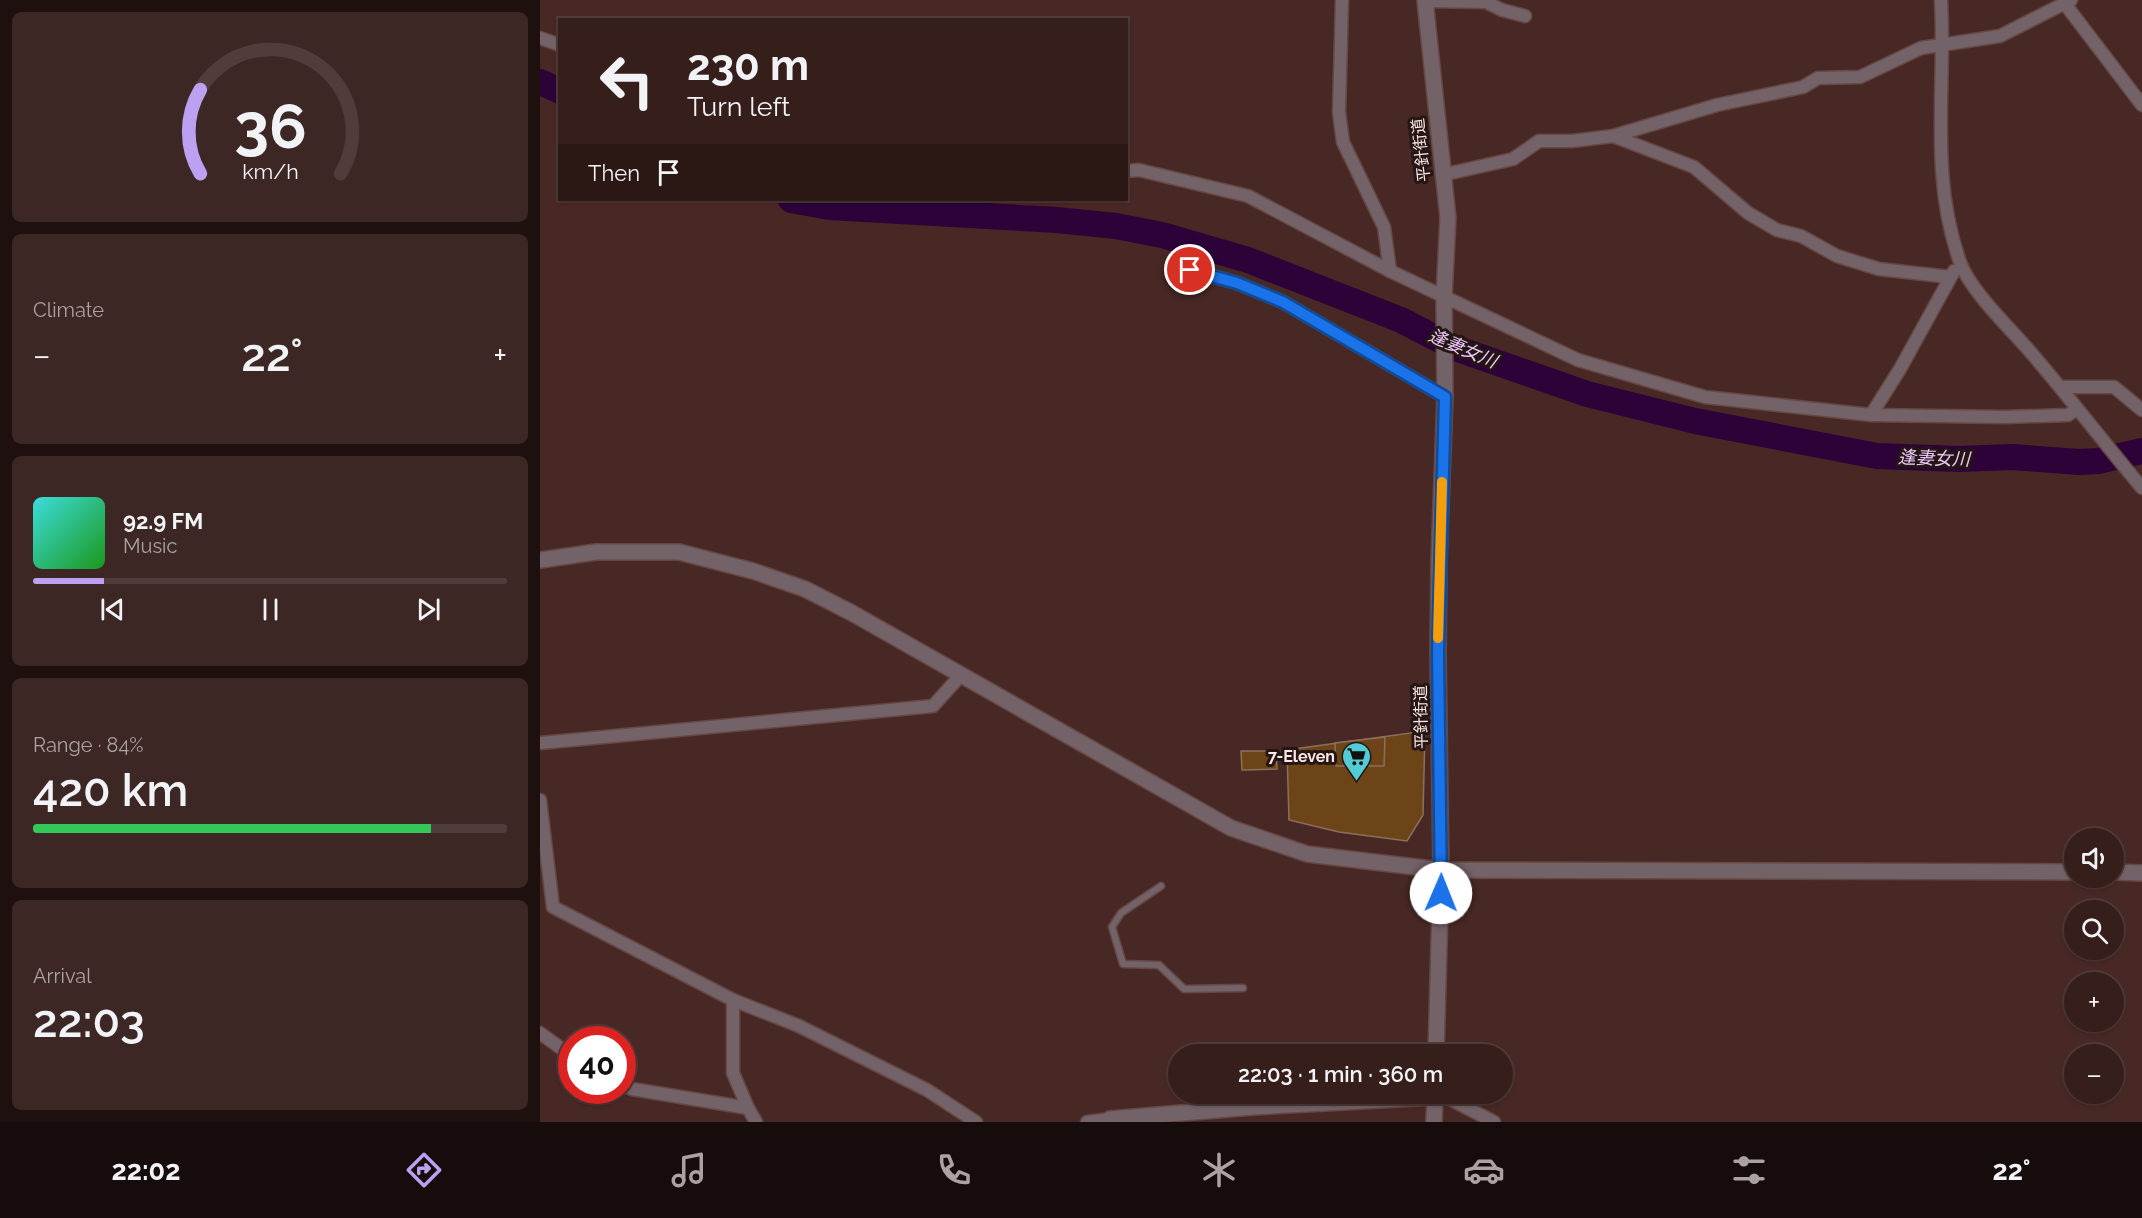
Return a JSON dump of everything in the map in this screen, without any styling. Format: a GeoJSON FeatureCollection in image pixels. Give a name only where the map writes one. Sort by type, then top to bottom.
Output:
{"type":"FeatureCollection","features":[{"type":"Feature","properties":{"kind":"street"},"geometry":{"type":"LineString","coordinates":[[1342,0],[1339,112],[1343,142],[1384,227],[1390,271]]}},
{"type":"Feature","properties":{"kind":"street"},"geometry":{"type":"LineString","coordinates":[[1425,0],[1486,2],[1502,10],[1525,16]]}},
{"type":"Feature","properties":{"kind":"street","name":"平針街道"},"geometry":{"type":"LineString","coordinates":[[1425,0],[1448,218],[1444,297],[1445,397],[1438,653],[1441,870],[1436,1044]]}},
{"type":"Feature","properties":{"kind":"street"},"geometry":{"type":"LineString","coordinates":[[1941,0],[1943,45],[1939,138],[1947,209],[1960,263],[1977,290],[2142,488]]}},
{"type":"Feature","properties":{"kind":"street"},"geometry":{"type":"LineString","coordinates":[[1442,175],[1513,159],[1539,141],[1572,141],[1613,136],[1717,105],[1803,87],[1818,78],[1860,77],[1922,48],[2000,36],[2068,2],[2142,105]]}},
{"type":"Feature","properties":{"kind":"street"},"geometry":{"type":"LineString","coordinates":[[540,38],[558,44]]}},
{"type":"Feature","properties":{"kind":"street"},"geometry":{"type":"LineString","coordinates":[[1613,136],[1694,167],[1748,213],[1777,230],[1801,236],[1837,256],[1879,269],[1950,277]]}},
{"type":"Feature","properties":{"kind":"street"},"geometry":{"type":"LineString","coordinates":[[1128,171],[1139,170],[1248,196],[1390,271],[1578,360],[1705,397],[1871,415],[2005,417],[2068,415],[2077,409]]}},
{"type":"Feature","properties":{"kind":"street"},"geometry":{"type":"LineString","coordinates":[[1871,415],[1960,263]]}},
{"type":"Feature","properties":{"kind":"street"},"geometry":{"type":"LineString","coordinates":[[1190,270],[1237,283],[1283,302],[1445,397]]}},
{"type":"Feature","properties":{"kind":"street"},"geometry":{"type":"LineString","coordinates":[[2060,387],[2114,387],[2142,410]]}},
{"type":"Feature","properties":{"kind":"street"},"geometry":{"type":"LineString","coordinates":[[540,560],[596,552],[679,552],[753,571],[805,588],[1231,828],[1307,854],[1441,870],[2064,872]]}},
{"type":"Feature","properties":{"kind":"street"},"geometry":{"type":"LineString","coordinates":[[540,743],[933,706],[960,676]]}},
{"type":"Feature","properties":{"kind":"street"},"geometry":{"type":"LineString","coordinates":[[540,800],[553,908],[733,1000],[799,1026],[927,1090],[976,1122]]}},
{"type":"Feature","properties":{"kind":"street"},"geometry":{"type":"LineString","coordinates":[[2124,873],[2142,873]]}},
{"type":"Feature","properties":{"kind":"street"},"geometry":{"type":"LineString","coordinates":[[733,1000],[734,1073],[756,1122]]}},
{"type":"Feature","properties":{"kind":"street"},"geometry":{"type":"LineString","coordinates":[[540,1033],[558,1046]]}},
{"type":"Feature","properties":{"kind":"street"},"geometry":{"type":"LineString","coordinates":[[636,1090],[748,1108]]}},
{"type":"Feature","properties":{"kind":"street"},"geometry":{"type":"LineString","coordinates":[[1087,1122],[1298,1104]]}},
{"type":"Feature","properties":{"kind":"street"},"geometry":{"type":"LineString","coordinates":[[1434,1122],[1435,1104]]}},
{"type":"Feature","properties":{"kind":"street"},"geometry":{"type":"LineString","coordinates":[[1460,1104],[1494,1122]]}},
{"type":"Feature","properties":{"kind":"lane"},"geometry":{"type":"LineString","coordinates":[[1161,886],[1121,913],[1112,927],[1123,964],[1159,965],[1184,989],[1243,988]]}},
{"type":"Feature","properties":{"kind":"building","name":"7-Eleven"},"geometry":{"type":"Polygon","coordinates":[[[1425,731],[1423,815],[1407,841],[1339,832],[1289,820],[1287,750],[1425,731]]]}},
{"type":"Feature","properties":{"kind":"building"},"geometry":{"type":"Polygon","coordinates":[[[1385,737],[1384,766],[1336,766],[1335,743],[1385,737]]]}},
{"type":"Feature","properties":{"kind":"building"},"geometry":{"type":"Polygon","coordinates":[[[1241,751],[1276,751],[1277,769],[1242,770],[1241,751]]]}},
{"type":"Feature","properties":{"kind":"waterway","name":"逢妻女川"},"geometry":{"type":"LineString","coordinates":[[540,82],[558,90]]}},
{"type":"Feature","properties":{"kind":"waterway","name":"逢妻女川"},"geometry":{"type":"LineString","coordinates":[[796,201],[829,207],[1057,220],[1116,226],[1162,235],[1248,260],[1401,320],[1455,348],[1587,394],[1695,421],[1877,456],[1958,459],[2013,457],[2079,462],[2098,461],[2142,451]]}},
{"type":"Feature","properties":{"kind":"slow traffic"},"geometry":{"type":"LineString","coordinates":[[1438,638],[1442,482]]}},
{"type":"Feature","properties":{"kind":"place","name":"7-Eleven"},"geometry":{"type":"Point","coordinates":[1356,782]}},
{"type":"Feature","properties":{"kind":"route"},"geometry":{"type":"LineString","coordinates":[[1190,270],[1237,283],[1283,302],[1445,397],[1438,653],[1441,893]]}}]}
